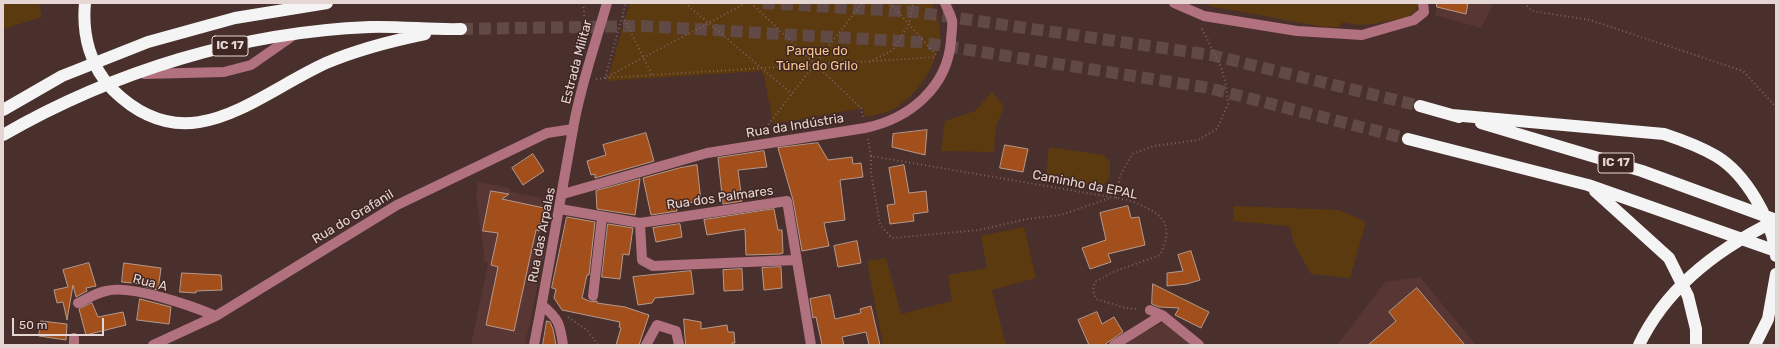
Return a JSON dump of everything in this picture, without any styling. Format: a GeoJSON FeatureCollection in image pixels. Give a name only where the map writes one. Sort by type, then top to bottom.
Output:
{"type":"FeatureCollection","features":[{"type":"Feature","properties":{"kind":"highway"},"geometry":{"type":"LineString","coordinates":[[86,3],[84,16],[90,54],[98,71],[108,86],[123,100],[143,113],[157,118],[178,122],[202,122],[227,116],[345,55],[373,45],[446,30]]}},
{"type":"Feature","properties":{"kind":"highway","name":"IC 17"},"geometry":{"type":"LineString","coordinates":[[3,110],[62,76],[148,42],[235,18],[327,3]]}},
{"type":"Feature","properties":{"kind":"highway","name":"IC 17"},"geometry":{"type":"LineString","coordinates":[[3,136],[72,99],[130,75],[169,62],[221,48],[294,35],[371,27],[461,30]]}},
{"type":"Feature","properties":{"kind":"highway","name":"IC 17"},"geometry":{"type":"LineString","coordinates":[[1420,106],[1642,171],[1776,220]]}},
{"type":"Feature","properties":{"kind":"highway"},"geometry":{"type":"LineString","coordinates":[[1452,115],[1664,134],[1690,143],[1717,157],[1745,182],[1764,213],[1775,240],[1776,256]]}},
{"type":"Feature","properties":{"kind":"highway","name":"IC 17"},"geometry":{"type":"LineString","coordinates":[[1408,139],[1588,185],[1776,251]]}},
{"type":"Feature","properties":{"kind":"highway"},"geometry":{"type":"LineString","coordinates":[[1588,185],[1669,258],[1688,296],[1696,329],[1696,345]]}},
{"type":"Feature","properties":{"kind":"highway"},"geometry":{"type":"LineString","coordinates":[[1639,345],[1668,298],[1714,256],[1756,230],[1776,220]]}},
{"type":"Feature","properties":{"kind":"highway"},"geometry":{"type":"LineString","coordinates":[[1755,345],[1768,319],[1776,274]]}},
{"type":"Feature","properties":{"kind":"street","name":"Estrada Militar"},"geometry":{"type":"LineString","coordinates":[[573,129],[607,3]]}},
{"type":"Feature","properties":{"kind":"street","name":"Rua da Indústria"},"geometry":{"type":"LineString","coordinates":[[563,194],[707,153],[881,125],[905,114],[931,92],[949,58],[952,21],[945,3]]}},
{"type":"Feature","properties":{"kind":"street"},"geometry":{"type":"LineString","coordinates":[[1174,3],[1204,16],[1297,30],[1362,35],[1414,20],[1424,12],[1423,3]]}},
{"type":"Feature","properties":{"kind":"street"},"geometry":{"type":"LineString","coordinates":[[130,75],[153,73],[224,72],[251,65],[294,35]]}},
{"type":"Feature","properties":{"kind":"street","name":"Rua das Arpalas"},"geometry":{"type":"LineString","coordinates":[[534,345],[563,194],[573,129]]}},
{"type":"Feature","properties":{"kind":"street","name":"Rua do Grafanil"},"geometry":{"type":"LineString","coordinates":[[153,345],[216,316],[397,205],[547,133],[573,129]]}},
{"type":"Feature","properties":{"kind":"street","name":"Rua dos Palmares"},"geometry":{"type":"LineString","coordinates":[[560,209],[640,223],[787,201],[811,345]]}},
{"type":"Feature","properties":{"kind":"street"},"geometry":{"type":"LineString","coordinates":[[593,296],[602,216]]}},
{"type":"Feature","properties":{"kind":"street"},"geometry":{"type":"LineString","coordinates":[[640,223],[642,260],[653,266],[796,260]]}},
{"type":"Feature","properties":{"kind":"street","name":"Rua A"},"geometry":{"type":"LineString","coordinates":[[78,303],[106,290],[126,289],[199,309],[216,316]]}},
{"type":"Feature","properties":{"kind":"street"},"geometry":{"type":"LineString","coordinates":[[542,305],[552,313],[560,325],[563,345]]}},
{"type":"Feature","properties":{"kind":"street"},"geometry":{"type":"LineString","coordinates":[[1150,310],[1162,315],[1199,345]]}},
{"type":"Feature","properties":{"kind":"street"},"geometry":{"type":"LineString","coordinates":[[1114,345],[1162,315]]}},
{"type":"Feature","properties":{"kind":"street"},"geometry":{"type":"LineString","coordinates":[[646,345],[648,338],[657,325],[676,331],[679,345]]}},
{"type":"Feature","properties":{"kind":"path"},"geometry":{"type":"LineString","coordinates":[[605,78],[626,3]]}},
{"type":"Feature","properties":{"kind":"path"},"geometry":{"type":"LineString","coordinates":[[685,3],[792,95]]}},
{"type":"Feature","properties":{"kind":"path"},"geometry":{"type":"LineString","coordinates":[[605,78],[746,3]]}},
{"type":"Feature","properties":{"kind":"path"},"geometry":{"type":"LineString","coordinates":[[751,3],[861,108],[871,156],[871,172],[880,225],[892,238],[979,230],[1027,219],[1061,215],[1112,198]]}},
{"type":"Feature","properties":{"kind":"path"},"geometry":{"type":"LineString","coordinates":[[751,146],[862,3]]}},
{"type":"Feature","properties":{"kind":"path"},"geometry":{"type":"LineString","coordinates":[[890,3],[910,24],[937,57]]}},
{"type":"Feature","properties":{"kind":"path"},"geometry":{"type":"LineString","coordinates":[[868,62],[893,50],[910,24],[913,3]]}},
{"type":"Feature","properties":{"kind":"path"},"geometry":{"type":"LineString","coordinates":[[1524,3],[1532,11],[1590,20],[1743,71],[1776,107]]}},
{"type":"Feature","properties":{"kind":"path"},"geometry":{"type":"LineString","coordinates":[[1116,198],[1120,176],[1132,154],[1154,146],[1198,140],[1217,129],[1228,104],[1226,84],[1221,67],[1194,11]]}},
{"type":"Feature","properties":{"kind":"path"},"geometry":{"type":"LineString","coordinates":[[622,15],[652,75]]}},
{"type":"Feature","properties":{"kind":"path"},"geometry":{"type":"LineString","coordinates":[[585,80],[816,64],[937,57],[949,58]]}},
{"type":"Feature","properties":{"kind":"path","name":"Caminho da EPAL"},"geometry":{"type":"LineString","coordinates":[[871,156],[1128,200],[1151,209],[1164,220],[1167,230],[1166,245],[1160,255],[1113,272],[1095,282],[1093,290],[1096,299],[1125,308],[1150,310]]}},
{"type":"Feature","properties":{"kind":"path"},"geometry":{"type":"LineString","coordinates":[[564,319],[568,317],[587,330],[598,345]]}},
{"type":"Feature","properties":{"kind":"path"},"geometry":{"type":"LineString","coordinates":[[712,330],[715,345]]}},
{"type":"Feature","properties":{"kind":"shaded area"},"geometry":{"type":"Polygon","coordinates":[[[1438,3],[1494,3],[1481,28],[1435,15],[1438,3]]]}},
{"type":"Feature","properties":{"kind":"shaded area"},"geometry":{"type":"Polygon","coordinates":[[[478,182],[510,188],[511,192],[547,199],[538,245],[546,246],[525,345],[471,345],[488,263],[483,261],[484,252],[476,196],[478,182]]]}},
{"type":"Feature","properties":{"kind":"shaded area"},"geometry":{"type":"Polygon","coordinates":[[[1420,277],[1476,345],[1337,345],[1385,282],[1420,277]]]}},
{"type":"Feature","properties":{"kind":"shaded area"},"geometry":{"type":"Polygon","coordinates":[[[1172,318],[1202,345],[1119,345],[1172,318]]]}},
{"type":"Feature","properties":{"kind":"green space"},"geometry":{"type":"Polygon","coordinates":[[[3,3],[39,3],[42,17],[3,29],[3,3]]]}},
{"type":"Feature","properties":{"kind":"green space","name":"Parque do Túnel do Grilo"},"geometry":{"type":"Polygon","coordinates":[[[630,3],[932,3],[939,25],[939,43],[932,66],[919,87],[902,104],[892,110],[865,117],[863,108],[773,124],[764,76],[761,71],[607,81],[630,3]]]}},
{"type":"Feature","properties":{"kind":"green space"},"geometry":{"type":"Polygon","coordinates":[[[1210,3],[1418,3],[1416,11],[1408,17],[1374,24],[1358,25],[1343,22],[1339,27],[1324,27],[1209,6],[1210,3]]]}},
{"type":"Feature","properties":{"kind":"green space"},"geometry":{"type":"Polygon","coordinates":[[[992,92],[1004,106],[996,127],[994,152],[941,151],[945,121],[975,111],[992,92]]]}},
{"type":"Feature","properties":{"kind":"green space"},"geometry":{"type":"Polygon","coordinates":[[[1049,147],[1103,155],[1110,161],[1110,177],[1104,185],[1089,185],[1046,178],[1049,147]]]}},
{"type":"Feature","properties":{"kind":"green space"},"geometry":{"type":"Polygon","coordinates":[[[1234,206],[1339,210],[1366,222],[1350,278],[1311,274],[1294,244],[1290,226],[1233,221],[1234,206]]]}},
{"type":"Feature","properties":{"kind":"green space"},"geometry":{"type":"Polygon","coordinates":[[[1024,227],[1036,278],[992,290],[1006,345],[883,345],[867,261],[886,258],[901,314],[952,301],[948,275],[987,268],[981,236],[1024,227]]]}},
{"type":"Feature","properties":{"kind":"building"},"geometry":{"type":"Polygon","coordinates":[[[1437,3],[1468,3],[1466,14],[1437,7],[1437,3]]]}},
{"type":"Feature","properties":{"kind":"building"},"geometry":{"type":"Polygon","coordinates":[[[927,130],[925,155],[892,147],[893,134],[927,130]]]}},
{"type":"Feature","properties":{"kind":"building"},"geometry":{"type":"Polygon","coordinates":[[[646,133],[654,161],[595,178],[595,174],[591,175],[587,161],[606,155],[603,145],[646,133]]]}},
{"type":"Feature","properties":{"kind":"building"},"geometry":{"type":"Polygon","coordinates":[[[818,143],[828,160],[852,157],[853,164],[861,163],[863,177],[840,180],[845,220],[824,223],[829,246],[802,251],[793,200],[778,148],[818,143]]]}},
{"type":"Feature","properties":{"kind":"building"},"geometry":{"type":"Polygon","coordinates":[[[1005,145],[1028,149],[1023,172],[1000,168],[1005,145]]]}},
{"type":"Feature","properties":{"kind":"building"},"geometry":{"type":"Polygon","coordinates":[[[764,151],[767,167],[738,170],[742,201],[723,204],[718,158],[764,151]]]}},
{"type":"Feature","properties":{"kind":"building"},"geometry":{"type":"Polygon","coordinates":[[[533,154],[544,171],[523,185],[512,168],[533,154]]]}},
{"type":"Feature","properties":{"kind":"building"},"geometry":{"type":"Polygon","coordinates":[[[697,165],[701,201],[676,205],[677,211],[651,215],[643,178],[679,168],[697,165]]]}},
{"type":"Feature","properties":{"kind":"building"},"geometry":{"type":"Polygon","coordinates":[[[904,165],[909,193],[926,191],[928,212],[913,214],[914,221],[890,224],[887,205],[895,204],[889,168],[904,165]]]}},
{"type":"Feature","properties":{"kind":"building"},"geometry":{"type":"Polygon","coordinates":[[[640,179],[635,215],[597,209],[596,191],[640,179]]]}},
{"type":"Feature","properties":{"kind":"building"},"geometry":{"type":"Polygon","coordinates":[[[491,191],[509,194],[502,199],[544,208],[539,231],[536,230],[514,331],[486,325],[498,267],[491,265],[498,233],[483,231],[491,191]]]}},
{"type":"Feature","properties":{"kind":"building"},"geometry":{"type":"Polygon","coordinates":[[[1128,206],[1131,218],[1139,217],[1145,245],[1108,254],[1111,262],[1090,269],[1082,248],[1106,240],[1100,213],[1128,206]]]}},
{"type":"Feature","properties":{"kind":"building"},"geometry":{"type":"Polygon","coordinates":[[[774,209],[778,230],[782,230],[783,253],[746,255],[745,229],[707,235],[704,220],[774,209]]]}},
{"type":"Feature","properties":{"kind":"building"},"geometry":{"type":"Polygon","coordinates":[[[567,217],[595,222],[589,275],[587,275],[582,298],[592,302],[597,301],[597,303],[625,307],[649,315],[639,345],[616,345],[621,328],[619,327],[620,322],[562,310],[554,298],[556,289],[552,288],[567,217]]]}},
{"type":"Feature","properties":{"kind":"building"},"geometry":{"type":"Polygon","coordinates":[[[608,224],[633,228],[629,255],[623,254],[620,279],[602,277],[608,224]]]}},
{"type":"Feature","properties":{"kind":"building"},"geometry":{"type":"Polygon","coordinates":[[[680,224],[682,237],[656,242],[653,228],[680,224]]]}},
{"type":"Feature","properties":{"kind":"building"},"geometry":{"type":"Polygon","coordinates":[[[857,241],[861,263],[838,267],[834,246],[857,241]]]}},
{"type":"Feature","properties":{"kind":"building"},"geometry":{"type":"Polygon","coordinates":[[[1191,251],[1200,280],[1187,284],[1167,286],[1167,273],[1183,271],[1178,255],[1191,251]]]}},
{"type":"Feature","properties":{"kind":"building"},"geometry":{"type":"Polygon","coordinates":[[[89,263],[96,286],[86,288],[87,291],[76,297],[73,285],[67,320],[63,302],[57,303],[54,290],[68,287],[63,270],[89,263]]]}},
{"type":"Feature","properties":{"kind":"building"},"geometry":{"type":"Polygon","coordinates":[[[124,263],[161,268],[158,290],[142,286],[142,284],[122,282],[124,263]]]}},
{"type":"Feature","properties":{"kind":"building"},"geometry":{"type":"Polygon","coordinates":[[[781,267],[782,288],[764,290],[762,268],[781,267]]]}},
{"type":"Feature","properties":{"kind":"building"},"geometry":{"type":"Polygon","coordinates":[[[742,269],[743,290],[724,291],[723,270],[742,269]]]}},
{"type":"Feature","properties":{"kind":"building"},"geometry":{"type":"Polygon","coordinates":[[[691,271],[694,294],[655,298],[652,303],[638,305],[633,277],[691,271]]]}},
{"type":"Feature","properties":{"kind":"building"},"geometry":{"type":"Polygon","coordinates":[[[182,273],[221,275],[222,290],[196,291],[196,293],[180,292],[182,273]]]}},
{"type":"Feature","properties":{"kind":"building"},"geometry":{"type":"Polygon","coordinates":[[[1153,284],[1209,312],[1201,328],[1175,315],[1179,308],[1159,307],[1152,304],[1153,284]]]}},
{"type":"Feature","properties":{"kind":"building"},"geometry":{"type":"Polygon","coordinates":[[[1417,288],[1465,345],[1368,345],[1396,321],[1389,312],[1417,288]]]}},
{"type":"Feature","properties":{"kind":"building"},"geometry":{"type":"Polygon","coordinates":[[[830,295],[835,319],[861,313],[860,309],[871,306],[880,345],[869,345],[866,332],[842,337],[844,345],[822,345],[816,317],[813,318],[810,299],[830,295]]]}},
{"type":"Feature","properties":{"kind":"building"},"geometry":{"type":"Polygon","coordinates":[[[140,299],[171,307],[169,324],[137,320],[140,299]]]}},
{"type":"Feature","properties":{"kind":"building"},"geometry":{"type":"Polygon","coordinates":[[[92,303],[98,317],[123,312],[126,325],[86,335],[79,309],[92,303]]]}},
{"type":"Feature","properties":{"kind":"building"},"geometry":{"type":"Polygon","coordinates":[[[1097,312],[1102,324],[1114,317],[1123,332],[1104,345],[1089,345],[1078,320],[1097,312]]]}},
{"type":"Feature","properties":{"kind":"building"},"geometry":{"type":"Polygon","coordinates":[[[684,319],[701,322],[701,329],[727,325],[728,332],[734,332],[735,343],[732,343],[732,345],[686,345],[684,319]]]}},
{"type":"Feature","properties":{"kind":"building"},"geometry":{"type":"Polygon","coordinates":[[[41,321],[67,324],[66,340],[39,336],[41,321]]]}},
{"type":"Feature","properties":{"kind":"building"},"geometry":{"type":"Polygon","coordinates":[[[547,321],[550,322],[553,329],[556,345],[543,345],[547,321]]]}},
{"type":"Feature","properties":{"kind":"tunnel"},"geometry":{"type":"LineString","coordinates":[[763,3],[916,12],[1211,55],[1420,106]]}},
{"type":"Feature","properties":{"kind":"tunnel"},"geometry":{"type":"LineString","coordinates":[[461,29],[642,26],[919,42],[1209,88],[1408,139]]}}]}
